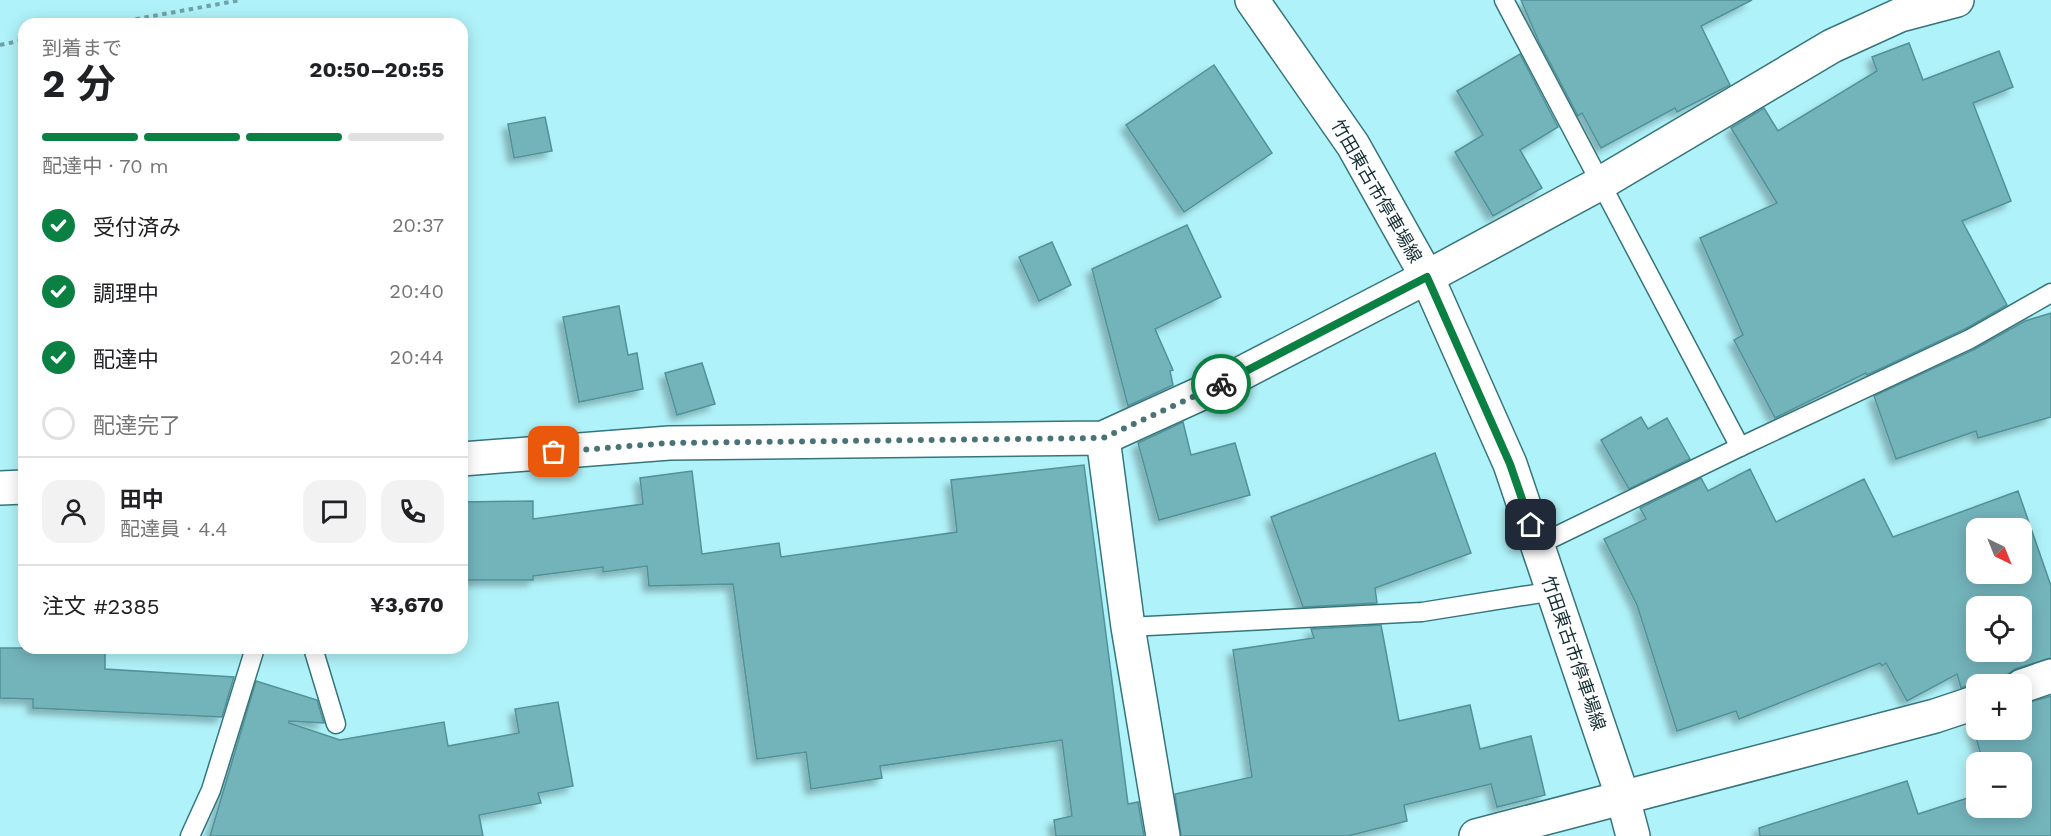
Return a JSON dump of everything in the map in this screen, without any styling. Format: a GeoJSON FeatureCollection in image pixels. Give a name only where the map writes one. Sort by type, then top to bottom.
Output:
{"type":"FeatureCollection","features":[{"type":"Feature","properties":{"kind":"street","name":"竹田東古市停車場線"},"geometry":{"type":"LineString","coordinates":[[1252,0],[1353,145],[1427,277],[1510,464],[1634,836]]}},
{"type":"Feature","properties":{"kind":"street"},"geometry":{"type":"LineString","coordinates":[[468,459],[669,443],[1103,438],[1213,388],[1427,277],[1601,183],[1832,46],[1900,15],[1957,0]]}},
{"type":"Feature","properties":{"kind":"street"},"geometry":{"type":"LineString","coordinates":[[1103,438],[1128,627],[1162,836]]}},
{"type":"Feature","properties":{"kind":"street"},"geometry":{"type":"LineString","coordinates":[[0,488],[18,487]]}},
{"type":"Feature","properties":{"kind":"street"},"geometry":{"type":"LineString","coordinates":[[2032,683],[2051,676]]}},
{"type":"Feature","properties":{"kind":"street"},"geometry":{"type":"LineString","coordinates":[[1476,836],[1935,716],[1966,706]]}},
{"type":"Feature","properties":{"kind":"lane"},"geometry":{"type":"LineString","coordinates":[[1504,0],[1740,447]]}},
{"type":"Feature","properties":{"kind":"lane"},"geometry":{"type":"LineString","coordinates":[[1538,545],[1970,339],[2051,293]]}},
{"type":"Feature","properties":{"kind":"lane"},"geometry":{"type":"LineString","coordinates":[[1128,627],[1422,612],[1554,591]]}},
{"type":"Feature","properties":{"kind":"lane"},"geometry":{"type":"LineString","coordinates":[[190,836],[211,790],[253,654]]}},
{"type":"Feature","properties":{"kind":"lane"},"geometry":{"type":"LineString","coordinates":[[315,654],[336,724]]}},
{"type":"Feature","properties":{"kind":"path"},"geometry":{"type":"LineString","coordinates":[[142,18],[241,0]]}},
{"type":"Feature","properties":{"kind":"path"},"geometry":{"type":"LineString","coordinates":[[0,45],[18,41]]}},
{"type":"Feature","properties":{"kind":"building"},"geometry":{"type":"Polygon","coordinates":[[[1521,0],[1752,0],[1701,26],[1730,85],[1677,112],[1675,108],[1601,148],[1582,113],[1578,116],[1539,42],[1521,0]]]}},
{"type":"Feature","properties":{"kind":"building"},"geometry":{"type":"Polygon","coordinates":[[[1909,43],[1923,80],[1999,51],[2013,87],[1973,103],[2011,201],[1962,221],[2007,305],[1965,329],[1867,375],[1866,373],[1775,418],[1734,340],[1743,335],[1700,238],[1777,203],[1731,128],[1764,108],[1778,131],[1877,71],[1872,57],[1909,43]]]}},
{"type":"Feature","properties":{"kind":"building"},"geometry":{"type":"Polygon","coordinates":[[[1520,54],[1558,127],[1520,150],[1542,188],[1493,216],[1455,152],[1483,135],[1457,91],[1520,54]]]}},
{"type":"Feature","properties":{"kind":"building"},"geometry":{"type":"Polygon","coordinates":[[[1214,65],[1272,153],[1184,212],[1126,125],[1214,65]]]}},
{"type":"Feature","properties":{"kind":"building"},"geometry":{"type":"Polygon","coordinates":[[[545,117],[552,151],[514,158],[508,124],[545,117]]]}},
{"type":"Feature","properties":{"kind":"building"},"geometry":{"type":"Polygon","coordinates":[[[1187,225],[1221,297],[1155,329],[1173,370],[1170,371],[1173,385],[1128,406],[1092,269],[1187,225]]]}},
{"type":"Feature","properties":{"kind":"building"},"geometry":{"type":"Polygon","coordinates":[[[1052,242],[1071,285],[1039,301],[1019,257],[1052,242]]]}},
{"type":"Feature","properties":{"kind":"building"},"geometry":{"type":"Polygon","coordinates":[[[619,306],[628,355],[637,353],[643,389],[579,402],[563,317],[619,306]]]}},
{"type":"Feature","properties":{"kind":"building"},"geometry":{"type":"Polygon","coordinates":[[[2051,313],[2051,417],[1978,438],[1976,431],[1896,459],[1874,396],[1975,349],[2025,321],[2051,313]]]}},
{"type":"Feature","properties":{"kind":"building"},"geometry":{"type":"Polygon","coordinates":[[[702,363],[715,404],[677,415],[665,373],[702,363]]]}},
{"type":"Feature","properties":{"kind":"building"},"geometry":{"type":"Polygon","coordinates":[[[1641,417],[1648,429],[1667,418],[1690,459],[1629,489],[1601,440],[1641,417]]]}},
{"type":"Feature","properties":{"kind":"building"},"geometry":{"type":"Polygon","coordinates":[[[1183,422],[1191,455],[1235,443],[1250,495],[1159,520],[1138,443],[1183,422]]]}},
{"type":"Feature","properties":{"kind":"building"},"geometry":{"type":"Polygon","coordinates":[[[1435,453],[1471,553],[1375,588],[1377,603],[1303,607],[1271,517],[1435,453]]]}},
{"type":"Feature","properties":{"kind":"building"},"geometry":{"type":"Polygon","coordinates":[[[1084,465],[1128,804],[1138,802],[1144,836],[1056,836],[1054,820],[1072,816],[1062,740],[880,766],[882,778],[811,789],[806,752],[757,759],[733,584],[649,586],[647,566],[603,572],[603,567],[533,576],[533,580],[468,580],[468,502],[533,501],[533,519],[643,504],[640,478],[692,471],[702,554],[779,543],[781,557],[957,532],[951,480],[1084,465]]]}},
{"type":"Feature","properties":{"kind":"building"},"geometry":{"type":"Polygon","coordinates":[[[1750,469],[1776,522],[1864,479],[1893,537],[2018,491],[2027,518],[1966,518],[1966,584],[2032,584],[2032,531],[2051,586],[2051,658],[2015,669],[2008,674],[1966,674],[1966,686],[1961,688],[1957,674],[1907,701],[1886,663],[1882,666],[1880,663],[1739,719],[1736,711],[1677,731],[1637,605],[1604,539],[1646,519],[1640,508],[1701,478],[1708,491],[1750,469]]]}},
{"type":"Feature","properties":{"kind":"building"},"geometry":{"type":"Polygon","coordinates":[[[1381,625],[1399,721],[1470,705],[1480,749],[1531,736],[1545,795],[1497,807],[1491,784],[1404,805],[1407,821],[1348,836],[1181,836],[1175,794],[1252,777],[1233,650],[1314,638],[1311,629],[1381,625]]]}},
{"type":"Feature","properties":{"kind":"building"},"geometry":{"type":"Polygon","coordinates":[[[0,648],[18,648],[18,654],[105,654],[105,669],[234,677],[222,717],[33,708],[33,699],[0,698],[0,648]]]}},
{"type":"Feature","properties":{"kind":"building"},"geometry":{"type":"Polygon","coordinates":[[[256,681],[317,700],[324,723],[289,721],[289,723],[340,740],[444,722],[448,746],[519,733],[515,709],[558,702],[573,786],[538,793],[541,803],[479,815],[483,836],[210,836],[256,681]]]}},
{"type":"Feature","properties":{"kind":"building"},"geometry":{"type":"Polygon","coordinates":[[[2051,696],[2051,836],[1760,836],[1759,828],[1907,781],[1918,814],[1966,799],[1966,818],[2032,818],[2032,752],[1980,752],[1977,740],[2032,740],[2032,701],[2051,696]]]}},
{"type":"Feature","properties":{"kind":"way so far"},"geometry":{"type":"LineString","coordinates":[[554,452],[669,443],[1103,438],[1221,384]]}},
{"type":"Feature","properties":{"kind":"route"},"geometry":{"type":"LineString","coordinates":[[1221,384],[1427,277],[1510,464],[1531,525]]}}]}
